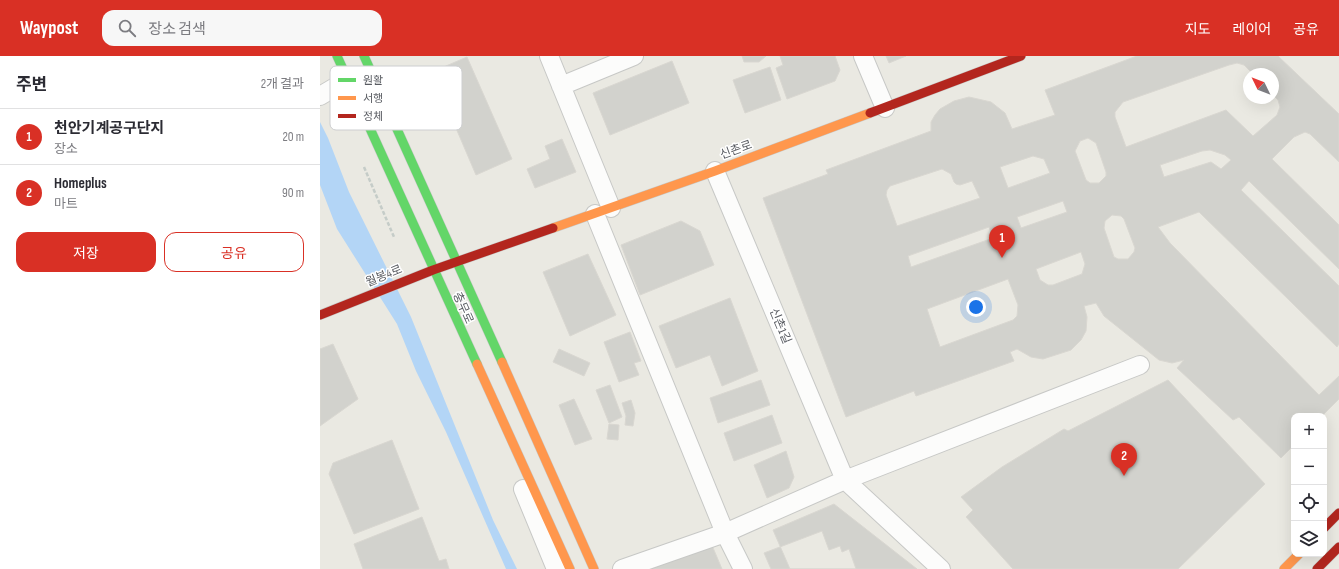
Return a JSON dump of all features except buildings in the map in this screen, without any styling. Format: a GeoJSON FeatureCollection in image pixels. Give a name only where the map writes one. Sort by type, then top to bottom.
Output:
{"type":"FeatureCollection","features":[{"type":"Feature","properties":{"kind":"main road","name":"충무로"},"geometry":{"type":"LineString","coordinates":[[336,56],[341,66]]}},
{"type":"Feature","properties":{"kind":"main road","name":"충무로"},"geometry":{"type":"LineString","coordinates":[[364,56],[369,66]]}},
{"type":"Feature","properties":{"kind":"main road","name":"신촌로"},"geometry":{"type":"LineString","coordinates":[[458,262],[715,171],[1021,56]]}},
{"type":"Feature","properties":{"kind":"main road","name":"충무로"},"geometry":{"type":"LineString","coordinates":[[370,130],[570,569]]}},
{"type":"Feature","properties":{"kind":"main road","name":"충무로"},"geometry":{"type":"LineString","coordinates":[[398,130],[594,569]]}},
{"type":"Feature","properties":{"kind":"main road","name":"월봉4로"},"geometry":{"type":"LineString","coordinates":[[320,315],[433,270],[458,262]]}},
{"type":"Feature","properties":{"kind":"main road"},"geometry":{"type":"LineString","coordinates":[[1327,525],[1339,513]]}},
{"type":"Feature","properties":{"kind":"main road"},"geometry":{"type":"LineString","coordinates":[[1316,569],[1339,547]]}},
{"type":"Feature","properties":{"kind":"main road"},"geometry":{"type":"LineString","coordinates":[[1284,569],[1296,557]]}},
{"type":"Feature","properties":{"kind":"street"},"geometry":{"type":"LineString","coordinates":[[549,56],[561,86],[603,211],[724,532],[742,569]]}},
{"type":"Feature","properties":{"kind":"street"},"geometry":{"type":"LineString","coordinates":[[561,86],[634,56]]}},
{"type":"Feature","properties":{"kind":"street"},"geometry":{"type":"LineString","coordinates":[[863,56],[885,108]]}},
{"type":"Feature","properties":{"kind":"street"},"geometry":{"type":"LineString","coordinates":[[320,96],[330,90]]}},
{"type":"Feature","properties":{"kind":"street","name":"신촌1길"},"geometry":{"type":"LineString","coordinates":[[715,171],[845,480],[942,569]]}},
{"type":"Feature","properties":{"kind":"street"},"geometry":{"type":"LineString","coordinates":[[622,569],[724,532],[845,480],[1140,365]]}},
{"type":"Feature","properties":{"kind":"street"},"geometry":{"type":"LineString","coordinates":[[503,423],[511,458],[556,569]]}},
{"type":"Feature","properties":{"kind":"path"},"geometry":{"type":"LineString","coordinates":[[363,164],[394,237]]}},
{"type":"Feature","properties":{"kind":"water"},"geometry":{"type":"Polygon","coordinates":[[[320,122],[328,138],[349,192],[411,317],[493,520],[517,569],[506,569],[446,432],[416,371],[397,324],[337,229],[320,185],[320,122]]]}},
{"type":"Feature","properties":{"kind":"traffic: fast"},"geometry":{"type":"LineString","coordinates":[[337,56],[342,66]]}},
{"type":"Feature","properties":{"kind":"traffic: fast"},"geometry":{"type":"LineString","coordinates":[[364,56],[369,66]]}},
{"type":"Feature","properties":{"kind":"traffic: fast"},"geometry":{"type":"LineString","coordinates":[[371,130],[477,364]]}},
{"type":"Feature","properties":{"kind":"traffic: fast"},"geometry":{"type":"LineString","coordinates":[[397,130],[502,362]]}},
{"type":"Feature","properties":{"kind":"traffic: slow"},"geometry":{"type":"LineString","coordinates":[[553,228],[715,171],[870,113]]}},
{"type":"Feature","properties":{"kind":"traffic: slow"},"geometry":{"type":"LineString","coordinates":[[502,362],[594,569]]}},
{"type":"Feature","properties":{"kind":"traffic: slow"},"geometry":{"type":"LineString","coordinates":[[477,364],[570,569]]}},
{"type":"Feature","properties":{"kind":"traffic: slow"},"geometry":{"type":"LineString","coordinates":[[1284,569],[1296,557]]}},
{"type":"Feature","properties":{"kind":"traffic: jam"},"geometry":{"type":"LineString","coordinates":[[870,113],[1021,56]]}},
{"type":"Feature","properties":{"kind":"traffic: jam"},"geometry":{"type":"LineString","coordinates":[[320,315],[433,270],[553,228]]}},
{"type":"Feature","properties":{"kind":"traffic: jam"},"geometry":{"type":"LineString","coordinates":[[1327,525],[1339,513]]}},
{"type":"Feature","properties":{"kind":"traffic: jam"},"geometry":{"type":"LineString","coordinates":[[1317,569],[1339,547]]}},
{"type":"Feature","properties":{"kind":"place","name":"천안기계공구단지"},"geometry":{"type":"Point","coordinates":[1002,258]}},
{"type":"Feature","properties":{"kind":"place","name":"Homeplus"},"geometry":{"type":"Point","coordinates":[1124,476]}}]}
